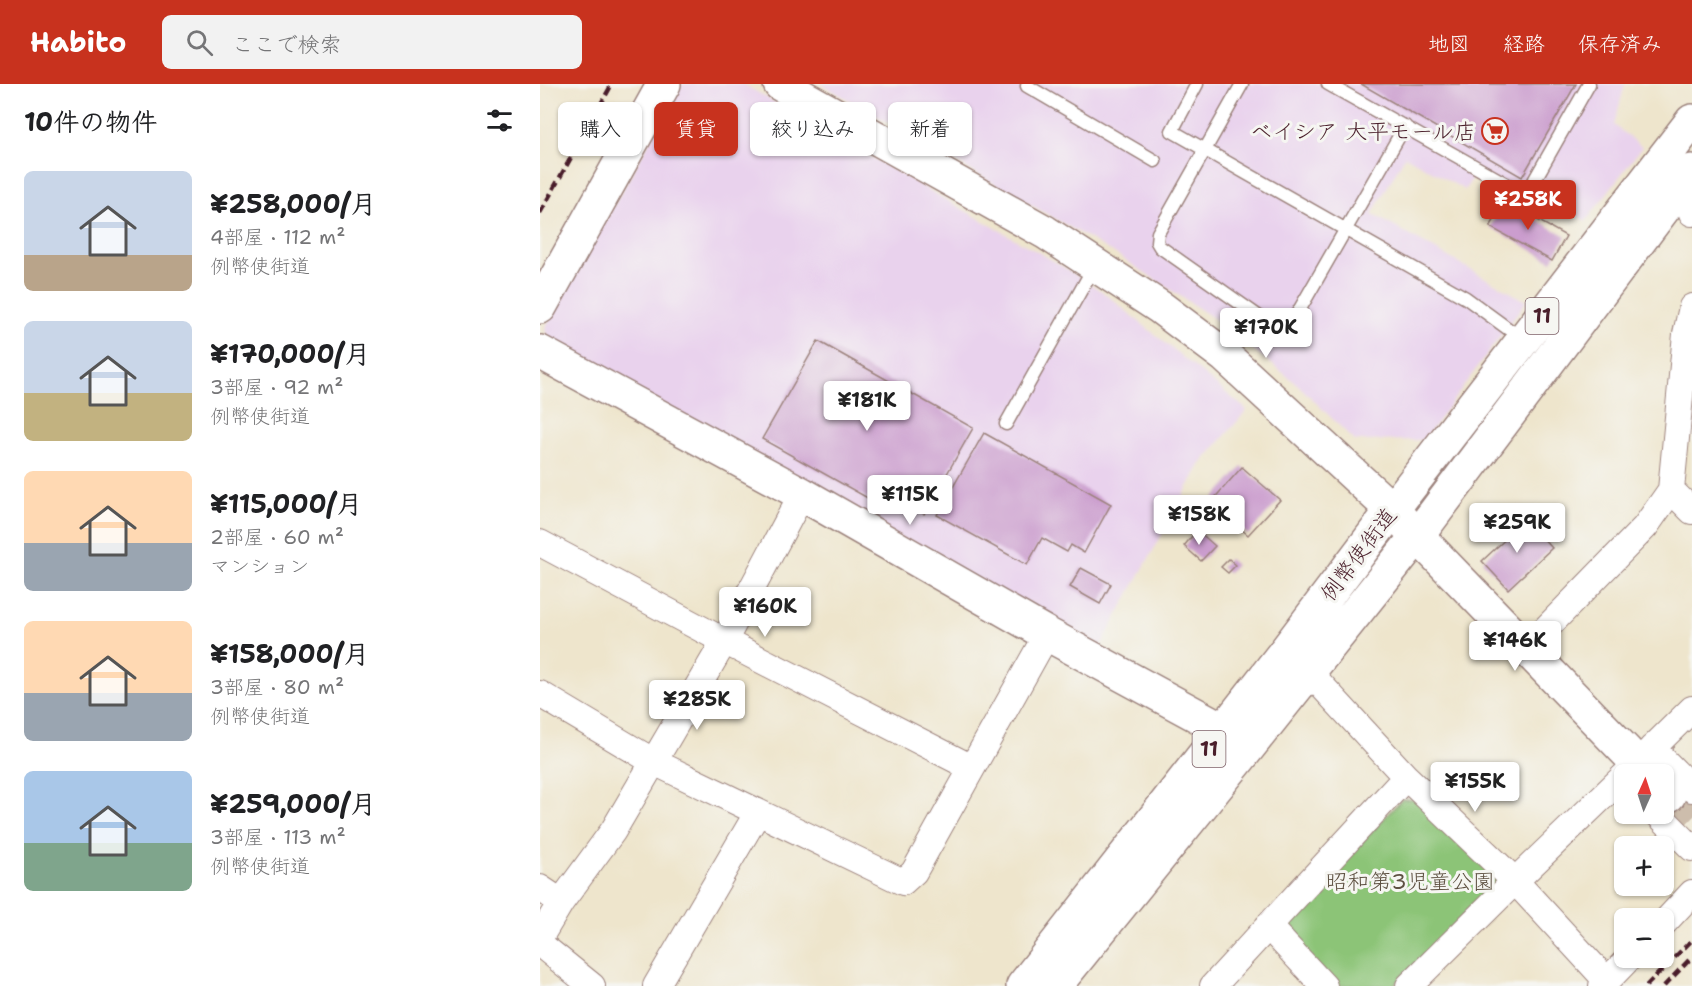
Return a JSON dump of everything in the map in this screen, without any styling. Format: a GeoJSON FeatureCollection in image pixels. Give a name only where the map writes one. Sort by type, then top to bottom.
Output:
{"type":"FeatureCollection","features":[{"type":"Feature","properties":{"kind":"street"},"geometry":{"type":"LineString","coordinates":[[540,308],[664,84]]}},
{"type":"Feature","properties":{"kind":"street"},"geometry":{"type":"LineString","coordinates":[[780,84],[1045,232],[1161,308],[1225,356],[1418,535],[1527,648],[1632,764]]}},
{"type":"Feature","properties":{"kind":"street","name":"例幣使街道"},"geometry":{"type":"LineString","coordinates":[[1023,986],[1058,977],[1236,739],[1298,661],[1418,535],[1678,186],[1692,121]]}},
{"type":"Feature","properties":{"kind":"street","name":"例幣使街道"},"geometry":{"type":"LineString","coordinates":[[1298,661],[1392,510],[1523,340],[1678,186]]}},
{"type":"Feature","properties":{"kind":"street"},"geometry":{"type":"LineString","coordinates":[[1527,648],[1645,527],[1671,490],[1692,307]]}},
{"type":"Feature","properties":{"kind":"street"},"geometry":{"type":"LineString","coordinates":[[540,352],[802,494],[1236,739]]}},
{"type":"Feature","properties":{"kind":"street"},"geometry":{"type":"LineString","coordinates":[[1671,490],[1692,511]]}},
{"type":"Feature","properties":{"kind":"street"},"geometry":{"type":"LineString","coordinates":[[540,937],[561,902],[614,831],[724,642],[802,494]]}},
{"type":"Feature","properties":{"kind":"street"},"geometry":{"type":"LineString","coordinates":[[540,543],[724,642],[972,768]]}},
{"type":"Feature","properties":{"kind":"street"},"geometry":{"type":"LineString","coordinates":[[540,694],[654,762],[903,882],[914,872],[1047,634]]}},
{"type":"Feature","properties":{"kind":"street"},"geometry":{"type":"LineString","coordinates":[[1298,661],[1406,777],[1515,881],[1604,983],[1619,968]]}},
{"type":"Feature","properties":{"kind":"street"},"geometry":{"type":"LineString","coordinates":[[1657,764],[1692,709]]}},
{"type":"Feature","properties":{"kind":"street"},"geometry":{"type":"LineString","coordinates":[[1213,986],[1406,777]]}},
{"type":"Feature","properties":{"kind":"street"},"geometry":{"type":"LineString","coordinates":[[1409,986],[1515,881],[1614,805]]}},
{"type":"Feature","properties":{"kind":"street"},"geometry":{"type":"LineString","coordinates":[[656,986],[758,812]]}},
{"type":"Feature","properties":{"kind":"street"},"geometry":{"type":"LineString","coordinates":[[1674,821],[1692,848]]}},
{"type":"Feature","properties":{"kind":"street"},"geometry":{"type":"LineString","coordinates":[[540,888],[561,902]]}},
{"type":"Feature","properties":{"kind":"street"},"geometry":{"type":"LineString","coordinates":[[1674,912],[1692,893]]}},
{"type":"Feature","properties":{"kind":"street"},"geometry":{"type":"LineString","coordinates":[[1268,926],[1324,986]]}},
{"type":"Feature","properties":{"kind":"street"},"geometry":{"type":"LineString","coordinates":[[540,944],[592,986]]}},
{"type":"Feature","properties":{"kind":"lane"},"geometry":{"type":"LineString","coordinates":[[1197,84],[1172,131],[1466,298],[1523,340]]}},
{"type":"Feature","properties":{"kind":"lane"},"geometry":{"type":"LineString","coordinates":[[1242,84],[1158,233],[1157,242],[1160,247],[1285,335],[1405,126]]}},
{"type":"Feature","properties":{"kind":"lane"},"geometry":{"type":"LineString","coordinates":[[1328,84],[1526,195],[1589,84]]}},
{"type":"Feature","properties":{"kind":"lane"},"geometry":{"type":"LineString","coordinates":[[1027,86],[1155,161]]}},
{"type":"Feature","properties":{"kind":"lane"},"geometry":{"type":"LineString","coordinates":[[1006,424],[1096,264]]}},
{"type":"Feature","properties":{"kind":"shaded area"},"geometry":{"type":"Polygon","coordinates":[[[682,84],[743,84],[775,102],[750,102],[750,156],[869,156],[1057,263],[1103,292],[1247,410],[1200,465],[1099,649],[549,344],[545,328],[654,134],[654,156],[738,156],[738,102],[672,102],[682,84]]]}},
{"type":"Feature","properties":{"kind":"shaded area"},"geometry":{"type":"Polygon","coordinates":[[[821,84],[1625,84],[1614,125],[1642,147],[1586,221],[1541,196],[1533,209],[1474,175],[1465,190],[1405,156],[1372,214],[1526,301],[1424,440],[1355,441],[1297,384],[1215,319],[1116,254],[946,156],[972,156],[972,102],[888,102],[888,123],[876,116],[876,102],[852,102],[821,84]]]}},
{"type":"Feature","properties":{"kind":"green space","name":"昭和第3児童公園"},"geometry":{"type":"Polygon","coordinates":[[[1402,799],[1417,800],[1500,879],[1393,986],[1336,986],[1280,929],[1402,799]]]}},
{"type":"Feature","properties":{"kind":"building","name":"ベイシア 大平モール店"},"geometry":{"type":"Polygon","coordinates":[[[1361,84],[1576,84],[1522,177],[1361,84]]]}},
{"type":"Feature","properties":{"kind":"building"},"geometry":{"type":"Polygon","coordinates":[[[1505,202],[1566,236],[1552,261],[1490,227],[1505,202]]]}},
{"type":"Feature","properties":{"kind":"building"},"geometry":{"type":"Polygon","coordinates":[[[818,341],[973,428],[924,514],[896,498],[889,510],[762,439],[818,341]]]}},
{"type":"Feature","properties":{"kind":"building"},"geometry":{"type":"Polygon","coordinates":[[[984,433],[1111,504],[1084,553],[1071,545],[1067,552],[1042,538],[1027,565],[937,515],[984,433]]]}},
{"type":"Feature","properties":{"kind":"building"},"geometry":{"type":"Polygon","coordinates":[[[1242,467],[1280,500],[1248,535],[1211,502],[1242,467]]]}},
{"type":"Feature","properties":{"kind":"building"},"geometry":{"type":"Polygon","coordinates":[[[1526,520],[1552,548],[1508,589],[1482,561],[1526,520]]]}},
{"type":"Feature","properties":{"kind":"building"},"geometry":{"type":"Polygon","coordinates":[[[1197,530],[1215,546],[1201,561],[1184,546],[1197,530]]]}},
{"type":"Feature","properties":{"kind":"building"},"geometry":{"type":"Polygon","coordinates":[[[1229,559],[1236,565],[1228,573],[1221,567],[1229,559]]]}},
{"type":"Feature","properties":{"kind":"building"},"geometry":{"type":"Polygon","coordinates":[[[1081,568],[1111,584],[1100,604],[1070,587],[1081,568]]]}},
{"type":"Feature","properties":{"kind":"tunnel"},"geometry":{"type":"LineString","coordinates":[[1674,800],[1692,818]]}},
{"type":"Feature","properties":{"kind":"railway"},"geometry":{"type":"LineString","coordinates":[[540,213],[612,84]]}},
{"type":"Feature","properties":{"kind":"railway"},"geometry":{"type":"LineString","coordinates":[[1646,986],[1692,940]]}},
{"type":"Feature","properties":{"kind":"railway"},"geometry":{"type":"LineString","coordinates":[[1664,986],[1692,957]]}},
{"type":"Feature","properties":{"kind":"place","name":"ベイシア 大平モール店"},"geometry":{"type":"Point","coordinates":[1495,131]}}]}
